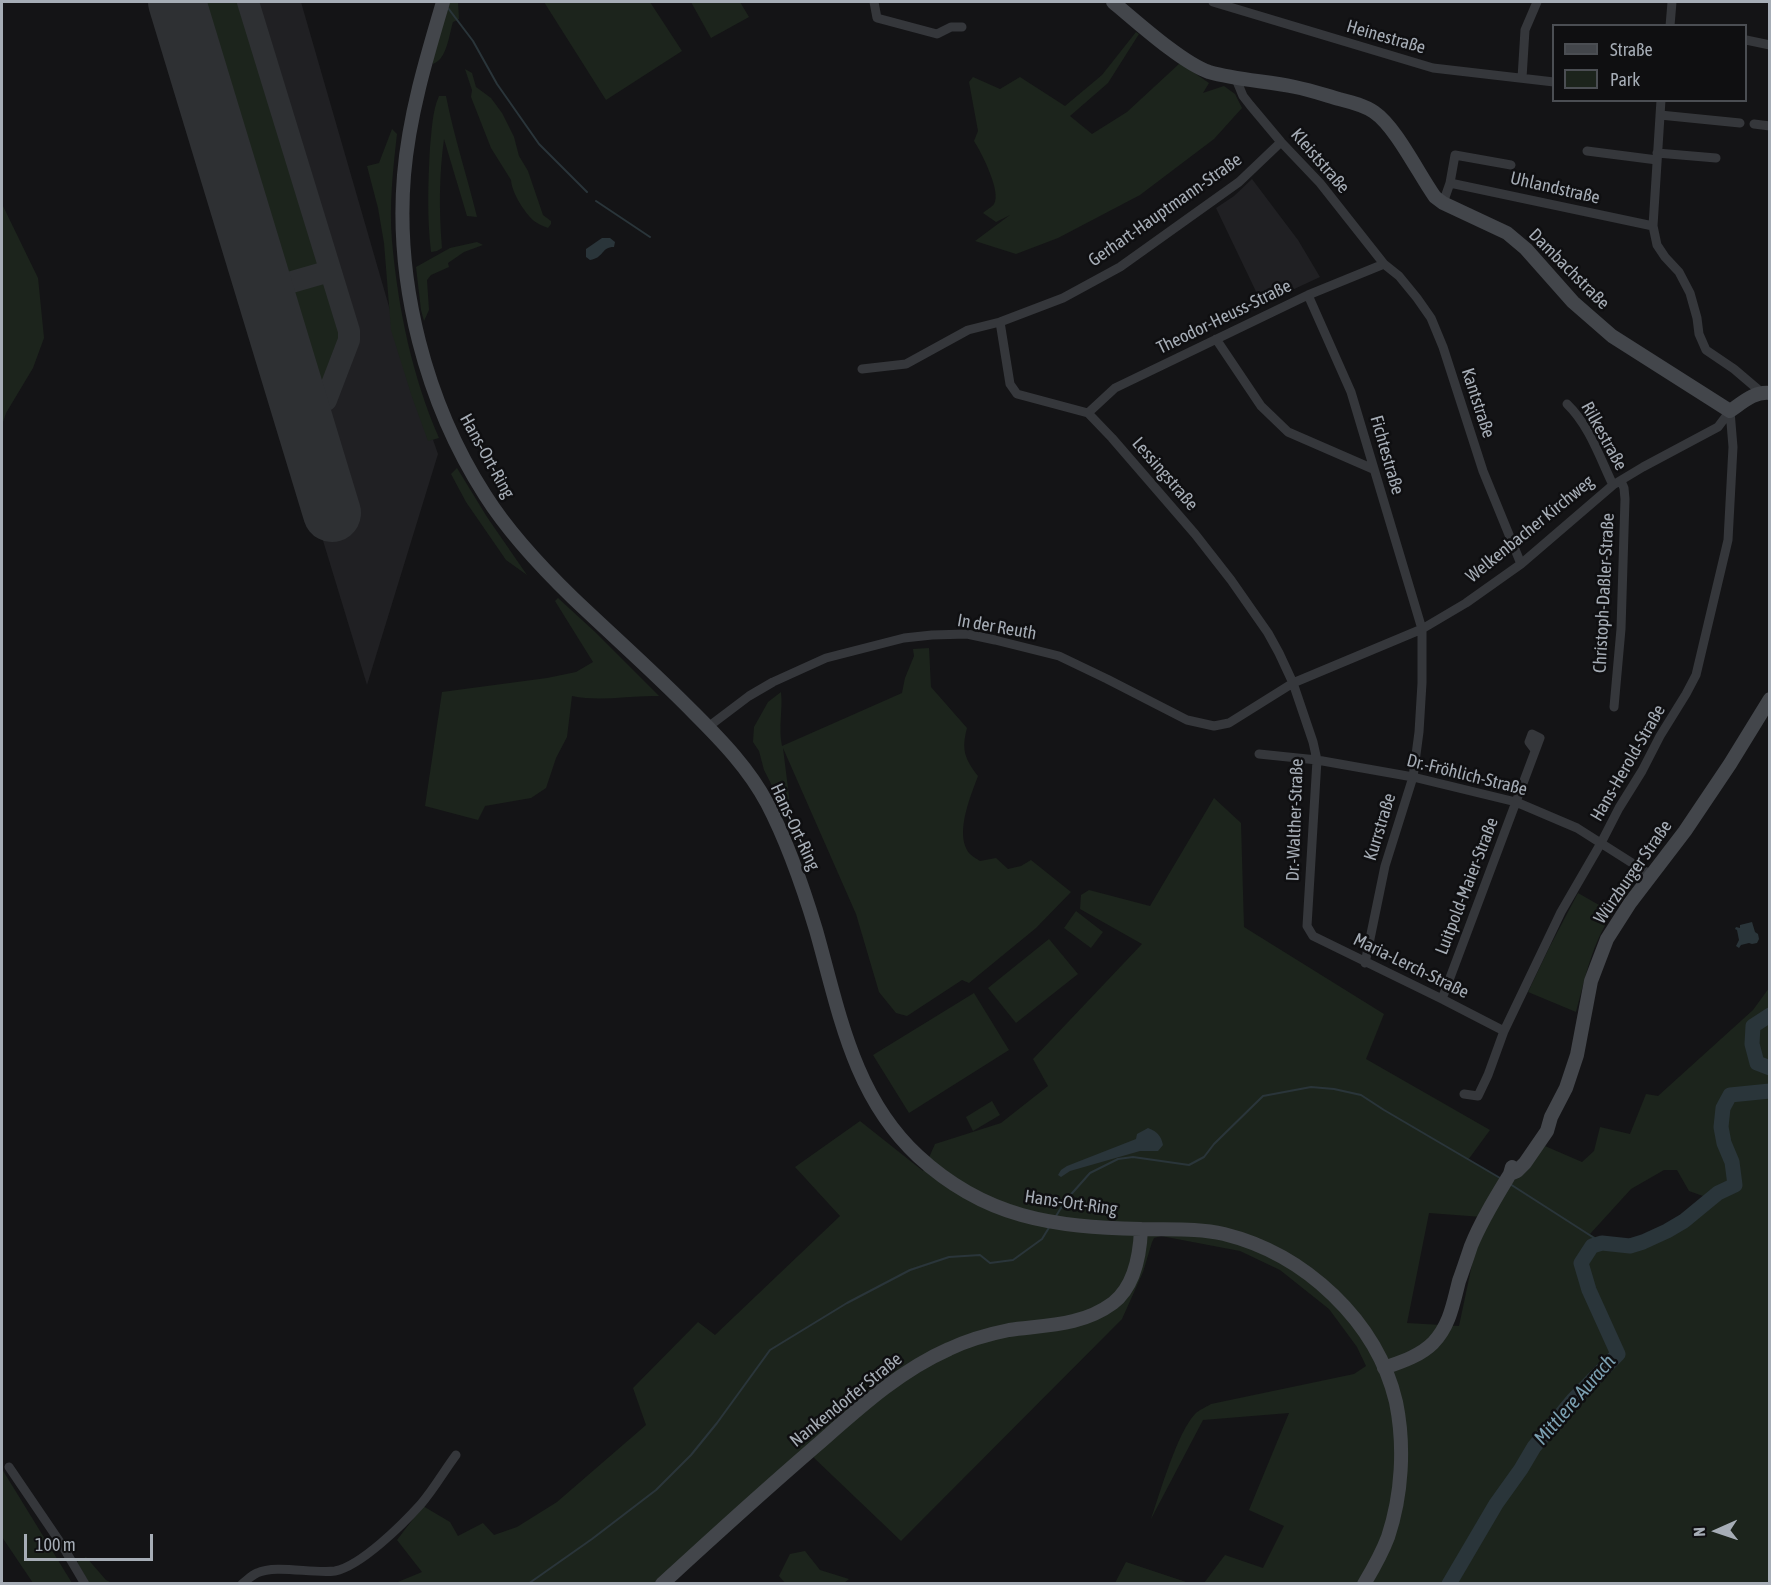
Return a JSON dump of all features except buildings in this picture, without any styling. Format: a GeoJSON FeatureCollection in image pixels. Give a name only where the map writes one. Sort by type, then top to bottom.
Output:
{"type":"FeatureCollection","features":[{"type":"Feature","properties":{"kind":"main road","name":"Hans-Ort-Ring"},"geometry":{"type":"LineString","coordinates":[[443,2],[413,117],[404,178],[403,227],[407,277],[415,325],[427,370],[464,460],[496,512],[534,558],[657,675],[741,763],[765,800],[784,839],[812,918],[843,1032],[858,1071],[877,1106],[913,1152],[960,1189],[987,1203],[1021,1216],[1088,1227],[1197,1230],[1224,1234],[1260,1247],[1299,1268],[1350,1311],[1384,1368],[1392,1389],[1397,1408],[1401,1452],[1400,1477],[1387,1540],[1364,1584]]}},
{"type":"Feature","properties":{"kind":"main road","name":"Dambachstraße"},"geometry":{"type":"LineString","coordinates":[[1119,3],[1162,42],[1206,71],[1236,79],[1294,87],[1363,106],[1374,112],[1395,135],[1427,185],[1443,203],[1507,233],[1526,249],[1573,302],[1612,336],[1730,411]]}},
{"type":"Feature","properties":{"kind":"main road","name":"Welkenbacher Kirchweg"},"geometry":{"type":"LineString","coordinates":[[1730,411],[1754,395],[1766,393]]}},
{"type":"Feature","properties":{"kind":"main road","name":"Würzburger Straße"},"geometry":{"type":"LineString","coordinates":[[1384,1368],[1405,1361],[1423,1351],[1439,1336],[1450,1319],[1472,1245],[1486,1213],[1512,1167],[1540,1125],[1551,1117],[1572,1072],[1589,991],[1601,954],[1614,927],[1685,831],[1770,699]]}},
{"type":"Feature","properties":{"kind":"main road","name":"Nankendorfer Straße"},"geometry":{"type":"LineString","coordinates":[[662,1584],[765,1490],[860,1408],[898,1378],[925,1361],[948,1349],[990,1335],[1083,1319],[1098,1313],[1115,1301],[1127,1287],[1136,1267],[1141,1229]]}},
{"type":"Feature","properties":{"kind":"street"},"geometry":{"type":"LineString","coordinates":[[874,2],[877,18],[937,34],[951,27],[962,27]]}},
{"type":"Feature","properties":{"kind":"street","name":"Heinestraße"},"geometry":{"type":"LineString","coordinates":[[1213,2],[1433,68],[1552,82]]}},
{"type":"Feature","properties":{"kind":"street"},"geometry":{"type":"LineString","coordinates":[[1522,78],[1525,30],[1537,2]]}},
{"type":"Feature","properties":{"kind":"street"},"geometry":{"type":"LineString","coordinates":[[1670,24],[1672,2]]}},
{"type":"Feature","properties":{"kind":"street"},"geometry":{"type":"LineString","coordinates":[[1747,40],[1770,45]]}},
{"type":"Feature","properties":{"kind":"street","name":"Kleiststraße"},"geometry":{"type":"LineString","coordinates":[[1236,79],[1243,96],[1281,142],[1320,183],[1383,264]]}},
{"type":"Feature","properties":{"kind":"street"},"geometry":{"type":"LineString","coordinates":[[1661,102],[1653,226],[1657,245],[1665,258],[1679,272],[1690,293],[1699,334],[1706,350],[1766,393]]}},
{"type":"Feature","properties":{"kind":"street"},"geometry":{"type":"LineString","coordinates":[[1660,115],[1740,123]]}},
{"type":"Feature","properties":{"kind":"street"},"geometry":{"type":"LineString","coordinates":[[1754,124],[1770,126]]}},
{"type":"Feature","properties":{"kind":"street","name":"Gerhart-Hauptmann-Straße"},"geometry":{"type":"LineString","coordinates":[[862,369],[906,364],[968,330],[1000,322],[1063,298],[1120,267],[1239,182],[1281,142]]}},
{"type":"Feature","properties":{"kind":"street"},"geometry":{"type":"LineString","coordinates":[[1587,151],[1716,158]]}},
{"type":"Feature","properties":{"kind":"street","name":"Uhlandstraße"},"geometry":{"type":"LineString","coordinates":[[1443,203],[1450,183],[1455,155],[1511,165]]}},
{"type":"Feature","properties":{"kind":"street","name":"Uhlandstraße"},"geometry":{"type":"LineString","coordinates":[[1450,183],[1653,226]]}},
{"type":"Feature","properties":{"kind":"street","name":"Theodor-Heuss-Straße"},"geometry":{"type":"LineString","coordinates":[[1088,413],[1114,388],[1308,295],[1383,264]]}},
{"type":"Feature","properties":{"kind":"street","name":"Kantstraße"},"geometry":{"type":"LineString","coordinates":[[1383,264],[1399,276],[1431,318],[1443,347],[1483,471],[1521,564]]}},
{"type":"Feature","properties":{"kind":"street","name":"Fichtestraße"},"geometry":{"type":"LineString","coordinates":[[1308,295],[1351,392],[1422,629]]}},
{"type":"Feature","properties":{"kind":"street"},"geometry":{"type":"LineString","coordinates":[[1000,322],[1010,384],[1017,394],[1088,413]]}},
{"type":"Feature","properties":{"kind":"street"},"geometry":{"type":"LineString","coordinates":[[1216,339],[1261,406],[1288,432],[1373,469]]}},
{"type":"Feature","properties":{"kind":"street","name":"Rilkestraße"},"geometry":{"type":"LineString","coordinates":[[1567,404],[1583,424],[1617,483]]}},
{"type":"Feature","properties":{"kind":"street","name":"Welkenbacher Kirchweg"},"geometry":{"type":"LineString","coordinates":[[1214,726],[1229,723],[1293,683],[1422,629],[1466,603],[1521,564],[1617,483],[1718,427],[1730,411]]}},
{"type":"Feature","properties":{"kind":"street","name":"Hans-Herold-Straße"},"geometry":{"type":"LineString","coordinates":[[1464,1094],[1478,1096],[1504,1031],[1561,912],[1696,675],[1728,540],[1733,447],[1730,411]]}},
{"type":"Feature","properties":{"kind":"street","name":"Lessingstraße"},"geometry":{"type":"LineString","coordinates":[[1088,413],[1161,494],[1231,579],[1268,633],[1293,683]]}},
{"type":"Feature","properties":{"kind":"street","name":"Christoph-Daßler-Straße"},"geometry":{"type":"LineString","coordinates":[[1614,707],[1621,629],[1624,499],[1624,488],[1617,483]]}},
{"type":"Feature","properties":{"kind":"street","name":"Kurrstraße"},"geometry":{"type":"LineString","coordinates":[[1365,963],[1385,866],[1413,777],[1422,683],[1422,629]]}},
{"type":"Feature","properties":{"kind":"street","name":"In der Reuth"},"geometry":{"type":"LineString","coordinates":[[708,727],[749,696],[826,658],[904,638],[967,634],[1059,656],[1187,720],[1214,726]]}},
{"type":"Feature","properties":{"kind":"street","name":"Dr.-Walther-Straße"},"geometry":{"type":"LineString","coordinates":[[1293,683],[1317,760],[1307,926]]}},
{"type":"Feature","properties":{"kind":"street","name":"Luitpold-Maier-Straße"},"geometry":{"type":"LineString","coordinates":[[1442,999],[1535,750]]}},
{"type":"Feature","properties":{"kind":"street","name":"Dr.-Fröhlich-Straße"},"geometry":{"type":"LineString","coordinates":[[1259,754],[1317,760],[1413,777],[1516,802],[1577,828],[1651,875]]}},
{"type":"Feature","properties":{"kind":"street","name":"Maria-Lerch-Straße"},"geometry":{"type":"LineString","coordinates":[[1307,926],[1313,936],[1322,942],[1504,1031]]}},
{"type":"Feature","properties":{"kind":"street"},"geometry":{"type":"LineString","coordinates":[[242,1584],[258,1572],[268,1570],[324,1572],[350,1566],[378,1545],[421,1503],[456,1455]]}},
{"type":"Feature","properties":{"kind":"street"},"geometry":{"type":"LineString","coordinates":[[9,1467],[62,1545],[85,1584]]}},
{"type":"Feature","properties":{"kind":"shaded area"},"geometry":{"type":"Polygon","coordinates":[[[159,2],[301,2],[403,355],[438,454],[367,685],[159,2]]]}},
{"type":"Feature","properties":{"kind":"shaded area"},"geometry":{"type":"Polygon","coordinates":[[[1252,179],[1298,240],[1320,277],[1262,304],[1216,208],[1234,196],[1252,179]]]}},
{"type":"Feature","properties":{"kind":"shaded area"},"geometry":{"type":"Polygon","coordinates":[[[602,238],[610,238],[615,242],[614,247],[610,247],[595,259],[590,260],[586,257],[586,249],[602,238]]]}},
{"type":"Feature","properties":{"kind":"shaded area"},"geometry":{"type":"Polygon","coordinates":[[[1752,922],[1758,934],[1757,943],[1741,945],[1739,948],[1736,946],[1739,940],[1736,927],[1740,928],[1740,925],[1752,922]]]}},
{"type":"Feature","properties":{"kind":"shaded area"},"geometry":{"type":"Polygon","coordinates":[[[1148,1128],[1157,1133],[1161,1139],[1163,1145],[1158,1151],[1140,1151],[1070,1171],[1061,1177],[1058,1175],[1067,1166],[1136,1139],[1137,1134],[1148,1128]]]}},
{"type":"Feature","properties":{"kind":"green space"},"geometry":{"type":"Polygon","coordinates":[[[199,2],[242,2],[319,247],[316,266],[303,275],[286,274],[277,270],[270,262],[196,21],[195,12],[199,2]]]}},
{"type":"Feature","properties":{"kind":"green space"},"geometry":{"type":"Polygon","coordinates":[[[449,2],[458,2],[459,19],[453,22],[447,46],[438,61],[433,64],[433,58],[449,2]]]}},
{"type":"Feature","properties":{"kind":"green space"},"geometry":{"type":"Polygon","coordinates":[[[544,2],[650,2],[682,51],[606,100],[544,2]]]}},
{"type":"Feature","properties":{"kind":"green space"},"geometry":{"type":"Polygon","coordinates":[[[691,2],[740,2],[749,17],[711,38],[691,2]]]}},
{"type":"Feature","properties":{"kind":"green space"},"geometry":{"type":"Polygon","coordinates":[[[1136,32],[1139,34],[1108,83],[1070,116],[1092,134],[1127,112],[1180,63],[1209,83],[1203,93],[1224,86],[1235,94],[1242,108],[1214,139],[1140,195],[1058,238],[1016,254],[975,241],[1010,215],[996,222],[983,213],[994,204],[996,198],[990,172],[974,141],[978,131],[969,82],[973,77],[1000,89],[1020,77],[1065,106],[1102,75],[1136,32]]]}},
{"type":"Feature","properties":{"kind":"green space"},"geometry":{"type":"Polygon","coordinates":[[[465,69],[472,73],[476,87],[491,98],[502,113],[514,137],[519,156],[528,171],[543,215],[551,221],[548,228],[530,217],[516,196],[511,180],[491,148],[471,97],[472,90],[465,69]]]}},
{"type":"Feature","properties":{"kind":"green space"},"geometry":{"type":"Polygon","coordinates":[[[439,96],[446,96],[477,217],[467,216],[444,139],[440,194],[442,248],[431,252],[428,213],[429,160],[435,108],[439,96]]]}},
{"type":"Feature","properties":{"kind":"green space"},"geometry":{"type":"Polygon","coordinates":[[[392,129],[397,134],[391,214],[392,241],[402,316],[421,390],[439,438],[428,441],[391,330],[384,243],[367,166],[379,163],[392,129]]]}},
{"type":"Feature","properties":{"kind":"green space"},"geometry":{"type":"Polygon","coordinates":[[[2,204],[38,278],[44,338],[33,368],[6,413],[2,425],[2,204]]]}},
{"type":"Feature","properties":{"kind":"green space"},"geometry":{"type":"Polygon","coordinates":[[[477,242],[483,245],[464,252],[448,263],[449,267],[431,275],[427,280],[429,310],[424,321],[416,267],[450,248],[477,242]]]}},
{"type":"Feature","properties":{"kind":"green space"},"geometry":{"type":"Polygon","coordinates":[[[314,283],[323,284],[329,289],[344,336],[327,385],[319,388],[309,382],[305,376],[293,340],[287,310],[288,299],[293,292],[314,283]]]}},
{"type":"Feature","properties":{"kind":"green space"},"geometry":{"type":"Polygon","coordinates":[[[457,468],[527,575],[506,560],[466,502],[451,474],[457,468]]]}},
{"type":"Feature","properties":{"kind":"green space"},"geometry":{"type":"Polygon","coordinates":[[[558,598],[659,696],[583,698],[572,696],[567,737],[556,758],[546,788],[531,798],[485,806],[478,820],[425,806],[442,692],[547,678],[576,672],[593,662],[555,601],[558,598]]]}},
{"type":"Feature","properties":{"kind":"green space"},"geometry":{"type":"Polygon","coordinates":[[[929,648],[931,687],[967,728],[964,742],[965,754],[978,776],[964,821],[963,831],[967,850],[980,861],[996,858],[1008,869],[1021,866],[1031,860],[1071,892],[1036,928],[969,983],[962,980],[907,1016],[896,1013],[879,992],[856,914],[783,748],[791,823],[764,770],[759,751],[753,742],[754,727],[768,702],[781,692],[782,746],[902,693],[914,656],[913,649],[929,648]]]}},
{"type":"Feature","properties":{"kind":"green space"},"geometry":{"type":"Polygon","coordinates":[[[1214,798],[1241,823],[1244,927],[1384,1014],[1366,1059],[1490,1130],[1468,1160],[1511,1184],[1545,1146],[1582,1162],[1594,1151],[1600,1127],[1630,1134],[1646,1094],[1658,1096],[1753,1010],[1769,988],[1769,1583],[1204,1583],[1225,1555],[1263,1568],[1284,1526],[1249,1510],[1289,1413],[1203,1420],[1151,1519],[1170,1464],[1188,1423],[1197,1413],[1211,1404],[1354,1374],[1366,1366],[1357,1347],[1329,1309],[1280,1270],[1240,1251],[1161,1236],[1154,1238],[1152,1242],[1143,1272],[1122,1319],[901,1541],[812,1456],[665,1583],[393,1584],[422,1572],[397,1540],[423,1506],[450,1522],[458,1536],[483,1523],[494,1535],[517,1527],[557,1502],[646,1425],[633,1388],[698,1322],[715,1335],[840,1216],[795,1167],[860,1121],[923,1171],[935,1144],[1001,1123],[1048,1086],[1033,1059],[1142,944],[1080,909],[1081,895],[1089,890],[1150,906],[1214,798]],[[1664,1170],[1631,1189],[1590,1234],[1610,1242],[1631,1244],[1661,1233],[1693,1211],[1703,1196],[1689,1191],[1677,1170],[1664,1170]],[[1429,1213],[1407,1323],[1459,1326],[1482,1217],[1429,1213]]]}},
{"type":"Feature","properties":{"kind":"green space"},"geometry":{"type":"Polygon","coordinates":[[[1578,893],[1613,913],[1594,948],[1576,1012],[1528,992],[1578,893]]]}},
{"type":"Feature","properties":{"kind":"green space"},"geometry":{"type":"Polygon","coordinates":[[[1076,911],[1103,932],[1091,948],[1064,928],[1076,911]]]}},
{"type":"Feature","properties":{"kind":"green space"},"geometry":{"type":"Polygon","coordinates":[[[1049,939],[1078,974],[1016,1023],[988,988],[1049,939]]]}},
{"type":"Feature","properties":{"kind":"green space"},"geometry":{"type":"Polygon","coordinates":[[[974,993],[1009,1050],[909,1113],[873,1055],[974,993]]]}},
{"type":"Feature","properties":{"kind":"green space"},"geometry":{"type":"Polygon","coordinates":[[[992,1101],[1000,1115],[973,1131],[966,1117],[992,1101]]]}},
{"type":"Feature","properties":{"kind":"green space"},"geometry":{"type":"Polygon","coordinates":[[[2,1469],[72,1583],[33,1583],[2,1537],[2,1469]]]}},
{"type":"Feature","properties":{"kind":"green space"},"geometry":{"type":"Polygon","coordinates":[[[805,1551],[820,1570],[849,1579],[844,1583],[785,1583],[779,1576],[790,1554],[805,1551]]]}},
{"type":"Feature","properties":{"kind":"green space"},"geometry":{"type":"Polygon","coordinates":[[[86,1557],[106,1580],[112,1583],[89,1583],[77,1562],[86,1557]]]}},
{"type":"Feature","properties":{"kind":"green space"},"geometry":{"type":"Polygon","coordinates":[[[1126,1562],[1189,1583],[1115,1583],[1126,1562]]]}},
{"type":"Feature","properties":{"kind":"waterway"},"geometry":{"type":"LineString","coordinates":[[448,8],[473,41],[497,84],[539,144],[587,192]]}},
{"type":"Feature","properties":{"kind":"waterway"},"geometry":{"type":"LineString","coordinates":[[596,201],[650,237]]}},
{"type":"Feature","properties":{"kind":"waterway","name":"Mittlere Aurach"},"geometry":{"type":"LineString","coordinates":[[1770,1015],[1753,1026],[1752,1044],[1757,1063],[1770,1068]]}},
{"type":"Feature","properties":{"kind":"waterway"},"geometry":{"type":"LineString","coordinates":[[1056,1216],[1066,1200],[1090,1173],[1118,1159],[1133,1157],[1189,1165],[1204,1157],[1214,1144],[1263,1096],[1311,1087],[1361,1095],[1500,1178]]}},
{"type":"Feature","properties":{"kind":"waterway","name":"Mittlere Aurach"},"geometry":{"type":"LineString","coordinates":[[1449,1584],[1496,1504],[1534,1447],[1573,1400],[1618,1354],[1589,1290],[1581,1263],[1592,1246],[1602,1243],[1630,1246],[1643,1242],[1684,1221],[1718,1193],[1735,1185],[1732,1162],[1724,1143],[1721,1127],[1723,1108],[1730,1095],[1770,1091]]}},
{"type":"Feature","properties":{"kind":"waterway"},"geometry":{"type":"LineString","coordinates":[[1510,1184],[1602,1243]]}},
{"type":"Feature","properties":{"kind":"waterway"},"geometry":{"type":"LineString","coordinates":[[528,1584],[656,1490],[691,1455],[770,1350],[847,1303],[910,1270],[949,1257],[980,1255],[990,1263],[1013,1260],[1042,1239],[1050,1226]]}},
{"type":"Feature","properties":{"kind":"taxiway"},"geometry":{"type":"LineString","coordinates":[[248,2],[349,331],[349,340],[326,400],[301,410]]}},
{"type":"Feature","properties":{"kind":"taxiway"},"geometry":{"type":"LineString","coordinates":[[264,290],[330,271]]}},
{"type":"Feature","properties":{"kind":"runway"},"geometry":{"type":"LineString","coordinates":[[177,2],[332,513]]}}]}
